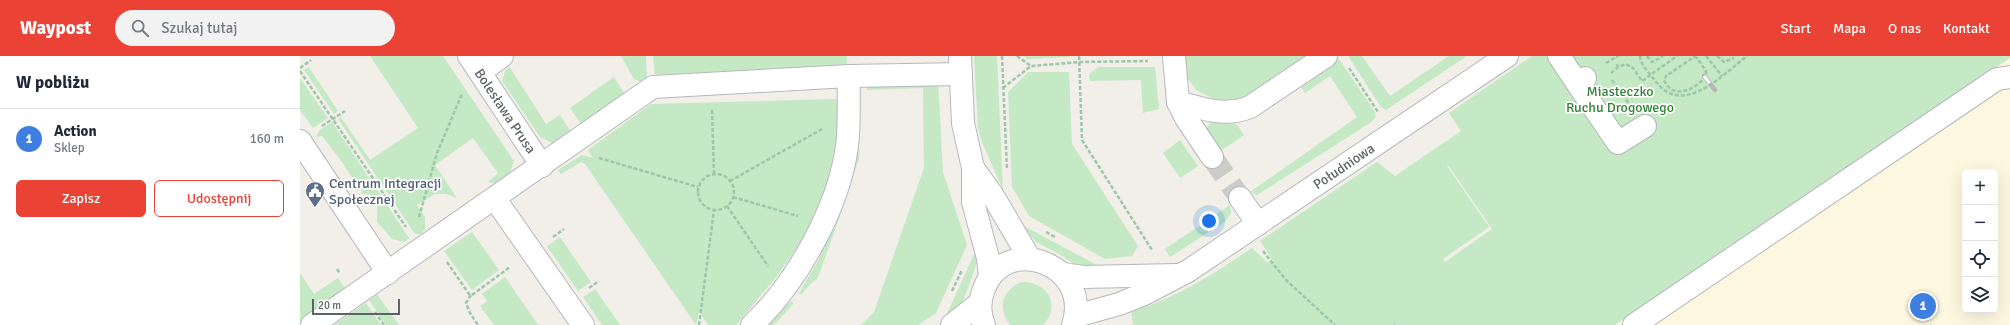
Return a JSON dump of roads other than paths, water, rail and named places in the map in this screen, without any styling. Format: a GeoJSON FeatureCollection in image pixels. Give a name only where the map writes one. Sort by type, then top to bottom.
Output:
{"type":"FeatureCollection","features":[{"type":"Feature","properties":{"kind":"street"},"geometry":{"type":"LineString","coordinates":[[475,64],[502,56]]}},
{"type":"Feature","properties":{"kind":"street","name":"Południowa"},"geometry":{"type":"LineString","coordinates":[[1074,321],[1131,299],[1188,271],[1507,56]]}},
{"type":"Feature","properties":{"kind":"street"},"geometry":{"type":"LineString","coordinates":[[1559,56],[1581,81],[1618,144],[1645,126]]}},
{"type":"Feature","properties":{"kind":"street"},"geometry":{"type":"LineString","coordinates":[[1174,58],[1178,102],[1186,118],[1212,157]]}},
{"type":"Feature","properties":{"kind":"street"},"geometry":{"type":"LineString","coordinates":[[1178,102],[1205,110],[1226,112],[1241,110],[1250,107],[1336,59]]}},
{"type":"Feature","properties":{"kind":"street","name":"Bolesława Prusa"},"geometry":{"type":"LineString","coordinates":[[475,64],[542,166]]}},
{"type":"Feature","properties":{"kind":"street"},"geometry":{"type":"LineString","coordinates":[[312,325],[388,272],[421,240],[495,199],[654,87],[849,76],[960,65],[963,123],[973,168],[973,202],[988,258],[990,277]]}},
{"type":"Feature","properties":{"kind":"street"},"geometry":{"type":"LineString","coordinates":[[752,325],[779,293],[810,250],[824,223],[836,194],[847,146],[849,76]]}},
{"type":"Feature","properties":{"kind":"street"},"geometry":{"type":"LineString","coordinates":[[1634,325],[1997,79],[2010,77]]}},
{"type":"Feature","properties":{"kind":"street"},"geometry":{"type":"LineString","coordinates":[[300,141],[388,272]]}},
{"type":"Feature","properties":{"kind":"street"},"geometry":{"type":"LineString","coordinates":[[973,168],[993,196],[1030,259]]}},
{"type":"Feature","properties":{"kind":"street"},"geometry":{"type":"LineString","coordinates":[[1240,198],[1254,227]]}},
{"type":"Feature","properties":{"kind":"street"},"geometry":{"type":"LineString","coordinates":[[495,199],[583,325]]}},
{"type":"Feature","properties":{"kind":"street"},"geometry":{"type":"LineString","coordinates":[[984,325],[980,303],[985,285],[990,277],[1004,265],[1012,261],[1030,259],[1048,263],[1063,274],[1073,289],[1075,298],[1074,321]]}},
{"type":"Feature","properties":{"kind":"street","name":"Południowa"},"geometry":{"type":"LineString","coordinates":[[1063,274],[1083,277],[1179,275]]}},
{"type":"Feature","properties":{"kind":"street"},"geometry":{"type":"LineString","coordinates":[[952,325],[980,303]]}},
{"type":"Feature","properties":{"kind":"tunnel"},"geometry":{"type":"LineString","coordinates":[[1212,157],[1240,198]]}},
{"type":"Feature","properties":{"kind":"railway"},"geometry":{"type":"LineString","coordinates":[[1704,76],[1715,90]]}},
{"type":"Feature","properties":{"kind":"place","name":"Centrum Integracji Społecznej"},"geometry":{"type":"Point","coordinates":[315,208]}},
{"type":"Feature","properties":{"kind":"place","name":"Action"},"geometry":{"type":"Point","coordinates":[1923,306]}},
{"type":"Feature","properties":{"kind":"park label","name":"Miasteczko Ruchu Drogowego"},"geometry":{"type":"Point","coordinates":[1620,100]}}]}
